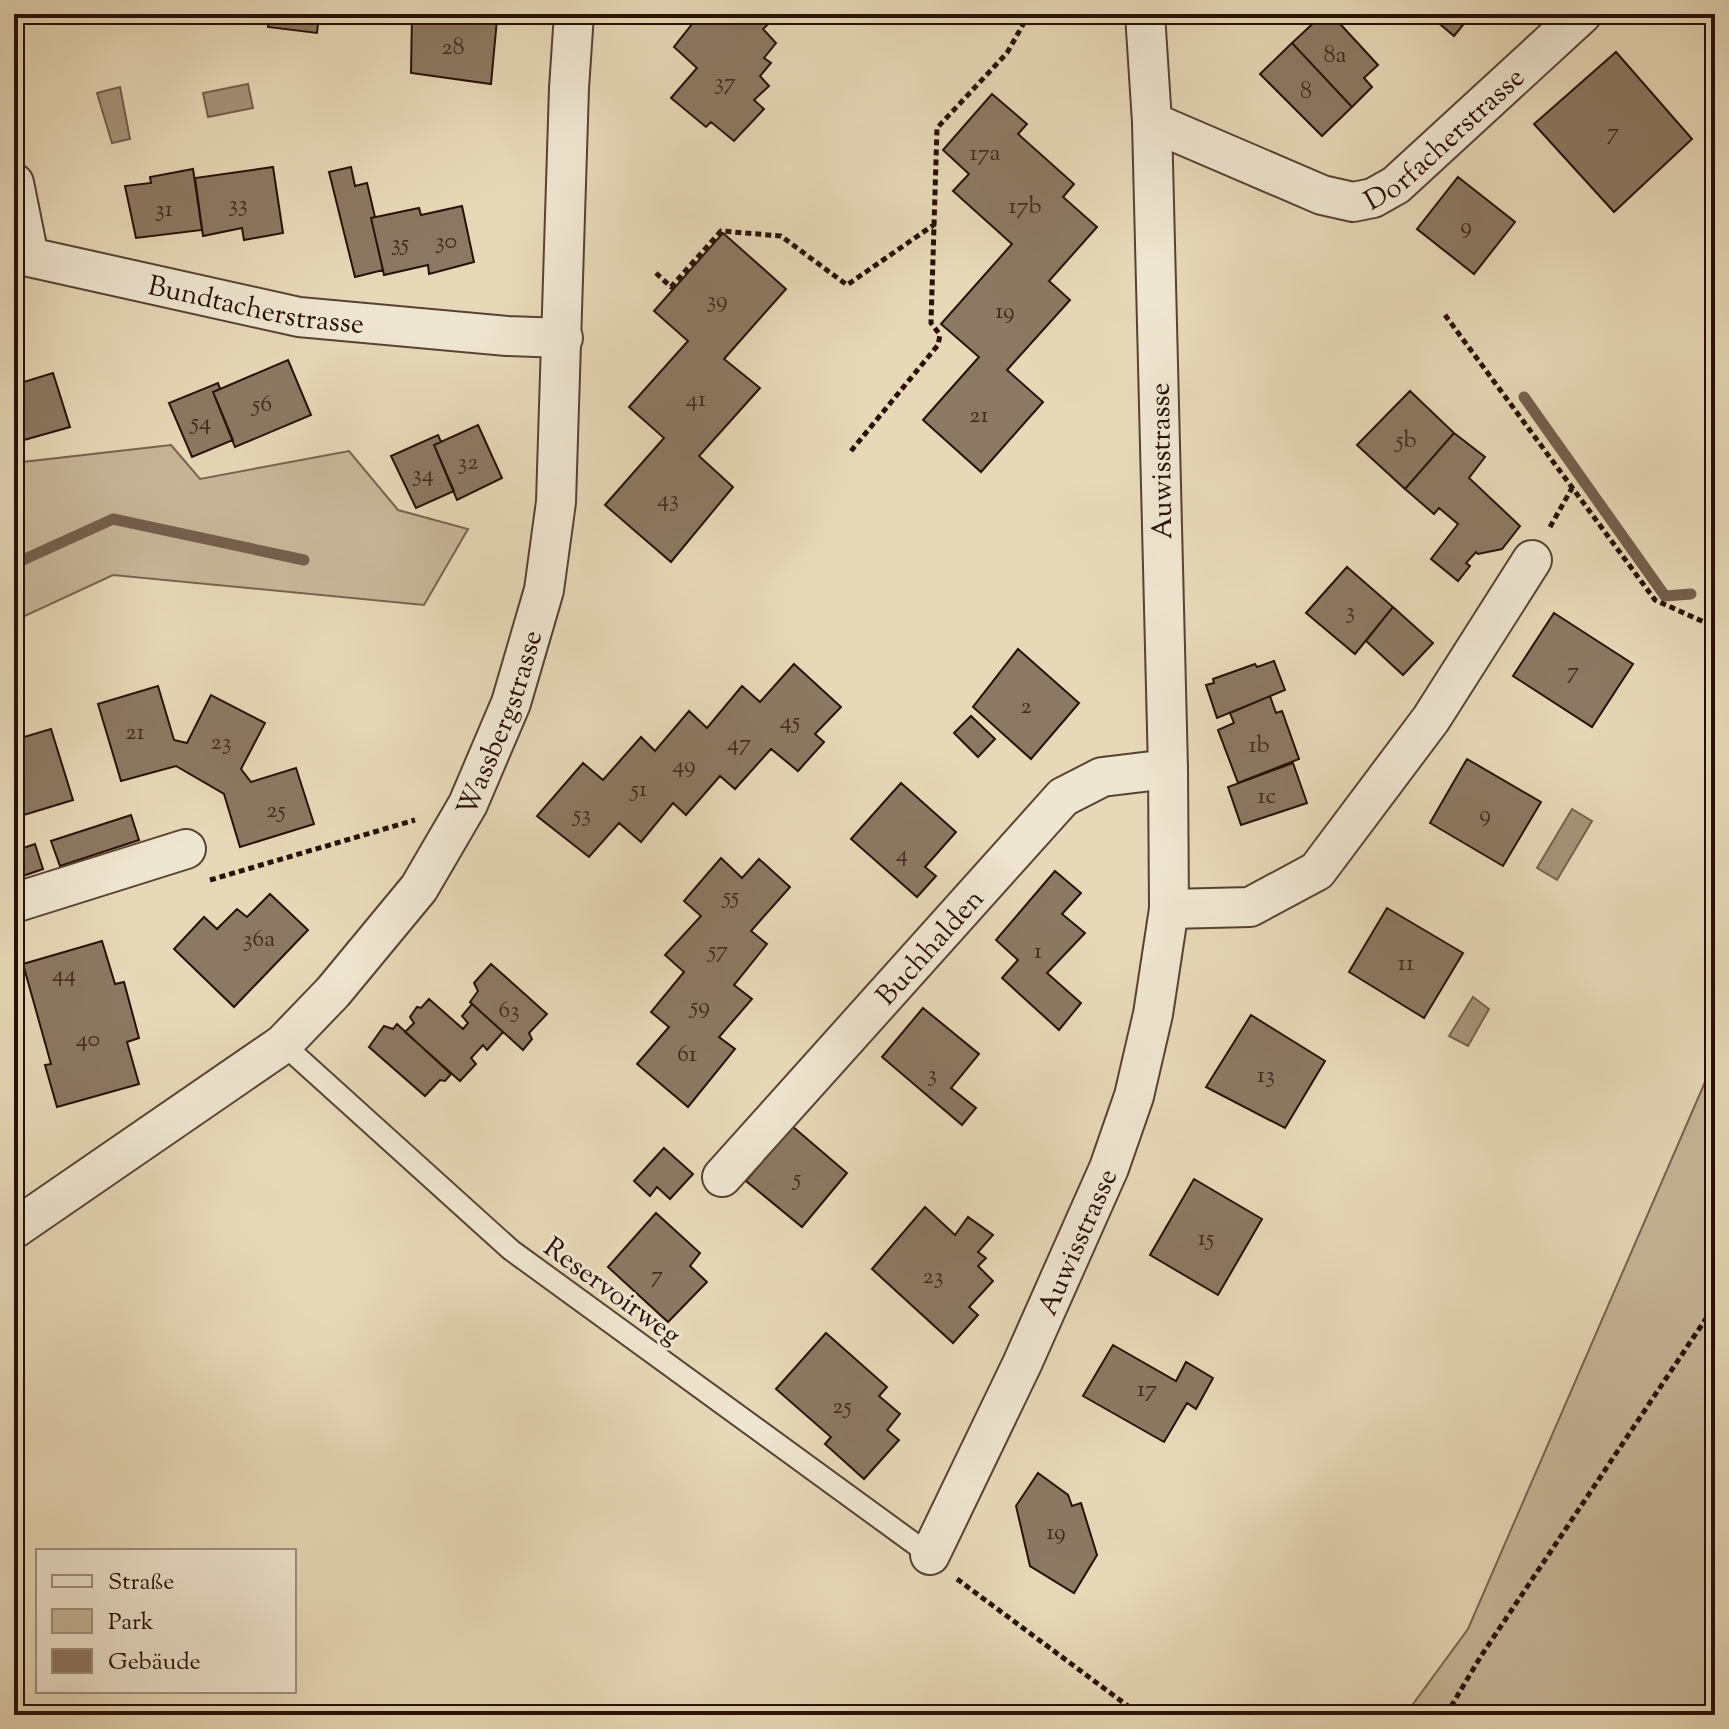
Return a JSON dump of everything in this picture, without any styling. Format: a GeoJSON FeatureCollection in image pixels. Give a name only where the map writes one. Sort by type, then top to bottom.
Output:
{"type":"FeatureCollection","features":[{"type":"Feature","properties":{"kind":"street","name":"Wassbergstrasse"},"geometry":{"type":"LineString","coordinates":[[14,1229],[283,1044],[333,992],[419,888],[468,804],[511,703],[544,590],[556,502],[574,14]]}},
{"type":"Feature","properties":{"kind":"street","name":"Auwisstrasse"},"geometry":{"type":"LineString","coordinates":[[930,1555],[1022,1364],[1109,1168],[1138,1082],[1153,1014],[1169,909],[1152,122],[1145,14]]}},
{"type":"Feature","properties":{"kind":"street","name":"Dorfacherstrasse"},"geometry":{"type":"LineString","coordinates":[[1152,122],[1322,195],[1353,202],[1373,198],[1396,185],[1582,14]]}},
{"type":"Feature","properties":{"kind":"street","name":"Bundtacherstrasse"},"geometry":{"type":"LineString","coordinates":[[14,183],[29,257],[299,317],[507,336],[563,338]]}},
{"type":"Feature","properties":{"kind":"street"},"geometry":{"type":"LineString","coordinates":[[1169,909],[1250,907],[1317,871],[1431,719],[1532,560]]}},
{"type":"Feature","properties":{"kind":"street","name":"Buchhalden"},"geometry":{"type":"LineString","coordinates":[[722,1177],[1063,797],[1102,777],[1168,769]]}},
{"type":"Feature","properties":{"kind":"street"},"geometry":{"type":"LineString","coordinates":[[14,903],[186,849]]}},
{"type":"Feature","properties":{"kind":"lane","name":"Reservoirweg"},"geometry":{"type":"LineString","coordinates":[[283,1044],[511,1250],[930,1555]]}},
{"type":"Feature","properties":{"kind":"path"},"geometry":{"type":"LineString","coordinates":[[851,451],[938,345],[940,335],[931,323],[937,128],[1007,53],[1029,14]]}},
{"type":"Feature","properties":{"kind":"path"},"geometry":{"type":"LineString","coordinates":[[656,273],[671,287],[721,231],[781,236],[847,285],[935,223]]}},
{"type":"Feature","properties":{"kind":"path"},"geometry":{"type":"LineString","coordinates":[[1445,315],[1655,600],[1715,627]]}},
{"type":"Feature","properties":{"kind":"path"},"geometry":{"type":"LineString","coordinates":[[186,849],[202,882],[468,804]]}},
{"type":"Feature","properties":{"kind":"path"},"geometry":{"type":"LineString","coordinates":[[1446,1715],[1481,1656],[1715,1305]]}},
{"type":"Feature","properties":{"kind":"path"},"geometry":{"type":"LineString","coordinates":[[962,1583],[1140,1715]]}},
{"type":"Feature","properties":{"kind":"green space"},"geometry":{"type":"Polygon","coordinates":[[[171,445],[200,479],[349,451],[398,510],[468,529],[424,605],[113,575],[14,621],[14,463],[171,445]]]}},
{"type":"Feature","properties":{"kind":"green space"},"geometry":{"type":"Polygon","coordinates":[[[1715,1059],[1715,1715],[1405,1715],[1468,1629],[1715,1059]]]}},
{"type":"Feature","properties":{"kind":"shaded area"},"geometry":{"type":"Polygon","coordinates":[[[248,84],[253,108],[208,117],[203,93],[248,84]]]}},
{"type":"Feature","properties":{"kind":"shaded area"},"geometry":{"type":"Polygon","coordinates":[[[120,87],[130,139],[112,143],[97,93],[120,87]]]}},
{"type":"Feature","properties":{"kind":"shaded area"},"geometry":{"type":"Polygon","coordinates":[[[1572,809],[1592,821],[1557,880],[1537,868],[1572,809]]]}},
{"type":"Feature","properties":{"kind":"shaded area"},"geometry":{"type":"Polygon","coordinates":[[[1473,997],[1489,1009],[1468,1046],[1449,1036],[1473,997]]]}},
{"type":"Feature","properties":{"kind":"building"},"geometry":{"type":"Polygon","coordinates":[[[206,14],[270,14],[269,20],[206,14]]]}},
{"type":"Feature","properties":{"kind":"building"},"geometry":{"type":"Polygon","coordinates":[[[270,14],[319,14],[317,33],[268,27],[270,14]]]}},
{"type":"Feature","properties":{"kind":"building"},"geometry":{"type":"Polygon","coordinates":[[[412,14],[497,19],[491,84],[411,73],[412,14]]]}},
{"type":"Feature","properties":{"kind":"building"},"geometry":{"type":"Polygon","coordinates":[[[700,14],[778,15],[763,29],[776,43],[764,58],[771,63],[760,76],[769,86],[754,100],[764,109],[734,141],[711,122],[706,127],[671,98],[697,68],[674,47],[700,14]]]}},
{"type":"Feature","properties":{"kind":"building"},"geometry":{"type":"Polygon","coordinates":[[[1323,14],[1331,14],[1378,65],[1364,78],[1372,87],[1352,107],[1292,43],[1323,14]]]}},
{"type":"Feature","properties":{"kind":"building"},"geometry":{"type":"Polygon","coordinates":[[[1428,14],[1470,14],[1471,15],[1454,36],[1428,14]]]}},
{"type":"Feature","properties":{"kind":"building"},"geometry":{"type":"Polygon","coordinates":[[[1292,43],[1352,107],[1322,136],[1260,74],[1292,43]]]}},
{"type":"Feature","properties":{"kind":"building"},"geometry":{"type":"Polygon","coordinates":[[[1616,52],[1692,139],[1614,212],[1534,124],[1616,52]]]}},
{"type":"Feature","properties":{"kind":"building"},"geometry":{"type":"Polygon","coordinates":[[[992,94],[1027,124],[1018,134],[1074,184],[1063,197],[1097,227],[1049,281],[1070,300],[1007,370],[1043,402],[981,472],[923,420],[979,357],[941,324],[1012,244],[953,191],[969,174],[943,150],[992,94]]]}},
{"type":"Feature","properties":{"kind":"building"},"geometry":{"type":"Polygon","coordinates":[[[273,167],[283,233],[244,240],[242,228],[203,236],[195,178],[273,167]]]}},
{"type":"Feature","properties":{"kind":"building"},"geometry":{"type":"Polygon","coordinates":[[[351,167],[355,186],[367,183],[383,270],[355,277],[329,172],[351,167]]]}},
{"type":"Feature","properties":{"kind":"building"},"geometry":{"type":"Polygon","coordinates":[[[193,169],[202,230],[136,238],[125,186],[151,183],[150,177],[193,169]]]}},
{"type":"Feature","properties":{"kind":"building"},"geometry":{"type":"Polygon","coordinates":[[[1458,177],[1515,222],[1474,274],[1417,229],[1458,177]]]}},
{"type":"Feature","properties":{"kind":"building"},"geometry":{"type":"Polygon","coordinates":[[[462,206],[474,262],[429,274],[428,265],[384,275],[371,218],[419,208],[421,215],[462,206]]]}},
{"type":"Feature","properties":{"kind":"building"},"geometry":{"type":"Polygon","coordinates":[[[723,233],[786,289],[724,359],[760,388],[699,456],[733,487],[671,562],[605,505],[664,438],[629,407],[688,341],[654,311],[723,233]]]}},
{"type":"Feature","properties":{"kind":"building"},"geometry":{"type":"Polygon","coordinates":[[[288,360],[311,415],[235,447],[213,392],[288,360]]]}},
{"type":"Feature","properties":{"kind":"building"},"geometry":{"type":"Polygon","coordinates":[[[53,373],[70,427],[24,440],[14,409],[14,385],[53,373]]]}},
{"type":"Feature","properties":{"kind":"building"},"geometry":{"type":"Polygon","coordinates":[[[218,383],[220,389],[213,392],[233,440],[192,457],[169,403],[218,383]]]}},
{"type":"Feature","properties":{"kind":"building"},"geometry":{"type":"Polygon","coordinates":[[[1410,391],[1454,433],[1405,489],[1357,445],[1410,391]]]}},
{"type":"Feature","properties":{"kind":"building"},"geometry":{"type":"Polygon","coordinates":[[[14,409],[21,433],[14,436],[14,409]]]}},
{"type":"Feature","properties":{"kind":"building"},"geometry":{"type":"Polygon","coordinates":[[[478,425],[502,478],[457,500],[434,445],[478,425]]]}},
{"type":"Feature","properties":{"kind":"building"},"geometry":{"type":"Polygon","coordinates":[[[1454,433],[1485,457],[1469,478],[1520,526],[1502,549],[1476,552],[1466,563],[1470,566],[1458,581],[1431,559],[1458,524],[1439,508],[1434,514],[1405,489],[1454,433]]]}},
{"type":"Feature","properties":{"kind":"building"},"geometry":{"type":"Polygon","coordinates":[[[438,435],[441,442],[434,445],[454,491],[416,508],[391,456],[438,435]]]}},
{"type":"Feature","properties":{"kind":"building"},"geometry":{"type":"Polygon","coordinates":[[[1347,567],[1393,607],[1355,654],[1306,613],[1347,567]]]}},
{"type":"Feature","properties":{"kind":"building"},"geometry":{"type":"Polygon","coordinates":[[[1393,607],[1433,643],[1403,675],[1366,641],[1393,607]]]}},
{"type":"Feature","properties":{"kind":"building"},"geometry":{"type":"Polygon","coordinates":[[[1554,613],[1633,664],[1592,727],[1513,676],[1554,613]]]}},
{"type":"Feature","properties":{"kind":"building"},"geometry":{"type":"Polygon","coordinates":[[[1018,649],[1079,703],[1031,759],[973,707],[1018,649]]]}},
{"type":"Feature","properties":{"kind":"building"},"geometry":{"type":"Polygon","coordinates":[[[1274,661],[1285,690],[1217,718],[1206,685],[1214,683],[1213,679],[1255,664],[1257,667],[1274,661]]]}},
{"type":"Feature","properties":{"kind":"building"},"geometry":{"type":"Polygon","coordinates":[[[794,664],[841,707],[815,734],[824,742],[798,771],[771,749],[735,789],[720,776],[686,815],[673,803],[641,842],[619,823],[589,857],[537,816],[583,763],[603,780],[641,737],[655,751],[689,711],[707,728],[742,686],[760,702],[794,664]]]}},
{"type":"Feature","properties":{"kind":"building"},"geometry":{"type":"Polygon","coordinates":[[[158,686],[174,740],[187,743],[211,695],[265,723],[241,769],[251,782],[296,768],[314,824],[240,847],[224,794],[176,766],[121,781],[98,704],[158,686]]]}},
{"type":"Feature","properties":{"kind":"building"},"geometry":{"type":"Polygon","coordinates":[[[1270,696],[1276,713],[1282,711],[1299,759],[1238,783],[1218,730],[1234,723],[1230,713],[1270,696]]]}},
{"type":"Feature","properties":{"kind":"building"},"geometry":{"type":"Polygon","coordinates":[[[971,716],[995,739],[978,757],[954,733],[971,716]]]}},
{"type":"Feature","properties":{"kind":"building"},"geometry":{"type":"Polygon","coordinates":[[[51,729],[73,800],[14,818],[14,740],[51,729]]]}},
{"type":"Feature","properties":{"kind":"building"},"geometry":{"type":"Polygon","coordinates":[[[1467,759],[1541,802],[1503,866],[1430,823],[1467,759]]]}},
{"type":"Feature","properties":{"kind":"building"},"geometry":{"type":"Polygon","coordinates":[[[1293,763],[1307,803],[1241,825],[1228,787],[1293,763]]]}},
{"type":"Feature","properties":{"kind":"building"},"geometry":{"type":"Polygon","coordinates":[[[901,783],[956,832],[925,867],[936,876],[917,897],[851,839],[901,783]]]}},
{"type":"Feature","properties":{"kind":"building"},"geometry":{"type":"Polygon","coordinates":[[[131,815],[139,840],[60,866],[51,841],[131,815]]]}},
{"type":"Feature","properties":{"kind":"building"},"geometry":{"type":"Polygon","coordinates":[[[35,844],[43,869],[14,879],[14,851],[35,844]]]}},
{"type":"Feature","properties":{"kind":"building"},"geometry":{"type":"Polygon","coordinates":[[[721,858],[742,878],[759,859],[790,887],[751,931],[767,944],[734,985],[752,999],[719,1037],[735,1049],[688,1107],[637,1064],[669,1027],[651,1012],[684,972],[665,955],[701,916],[684,901],[721,858]]]}},
{"type":"Feature","properties":{"kind":"building"},"geometry":{"type":"Polygon","coordinates":[[[1055,871],[1081,893],[1062,914],[1085,933],[1047,973],[1081,1003],[1059,1030],[1002,978],[1018,960],[996,940],[1055,871]]]}},
{"type":"Feature","properties":{"kind":"building"},"geometry":{"type":"Polygon","coordinates":[[[270,894],[308,930],[234,1007],[174,949],[204,917],[217,929],[237,909],[247,917],[270,894]]]}},
{"type":"Feature","properties":{"kind":"building"},"geometry":{"type":"Polygon","coordinates":[[[1387,908],[1463,953],[1424,1018],[1349,972],[1387,908]]]}},
{"type":"Feature","properties":{"kind":"building"},"geometry":{"type":"Polygon","coordinates":[[[102,941],[115,984],[124,982],[139,1038],[127,1042],[139,1084],[57,1107],[45,1065],[51,1064],[23,964],[102,941]]]}},
{"type":"Feature","properties":{"kind":"building"},"geometry":{"type":"Polygon","coordinates":[[[491,964],[547,1014],[529,1033],[532,1039],[523,1050],[470,1002],[478,991],[474,983],[491,964]]]}},
{"type":"Feature","properties":{"kind":"building"},"geometry":{"type":"Polygon","coordinates":[[[429,999],[463,1029],[468,1023],[462,1016],[472,1004],[503,1032],[487,1050],[483,1045],[471,1058],[476,1064],[460,1081],[405,1032],[414,1023],[410,1017],[417,1007],[421,1008],[429,999]]]}},
{"type":"Feature","properties":{"kind":"building"},"geometry":{"type":"Polygon","coordinates":[[[923,1008],[979,1054],[951,1088],[976,1108],[962,1125],[882,1057],[923,1008]]]}},
{"type":"Feature","properties":{"kind":"building"},"geometry":{"type":"Polygon","coordinates":[[[1251,1015],[1325,1061],[1285,1128],[1206,1087],[1251,1015]]]}},
{"type":"Feature","properties":{"kind":"building"},"geometry":{"type":"Polygon","coordinates":[[[397,1024],[451,1074],[445,1081],[440,1080],[425,1096],[369,1047],[384,1026],[393,1029],[397,1024]]]}},
{"type":"Feature","properties":{"kind":"building"},"geometry":{"type":"Polygon","coordinates":[[[792,1126],[847,1173],[802,1227],[746,1181],[792,1126]]]}},
{"type":"Feature","properties":{"kind":"building"},"geometry":{"type":"Polygon","coordinates":[[[664,1148],[693,1174],[670,1199],[657,1187],[650,1196],[634,1181],[664,1148]]]}},
{"type":"Feature","properties":{"kind":"building"},"geometry":{"type":"Polygon","coordinates":[[[1194,1179],[1262,1219],[1218,1295],[1150,1255],[1194,1179]]]}},
{"type":"Feature","properties":{"kind":"building"},"geometry":{"type":"Polygon","coordinates":[[[925,1207],[955,1235],[968,1217],[993,1235],[978,1252],[986,1258],[978,1266],[993,1281],[969,1307],[978,1315],[953,1343],[872,1269],[925,1207]]]}},
{"type":"Feature","properties":{"kind":"building"},"geometry":{"type":"Polygon","coordinates":[[[656,1213],[700,1253],[690,1266],[707,1282],[668,1322],[608,1267],[656,1213]]]}},
{"type":"Feature","properties":{"kind":"building"},"geometry":{"type":"Polygon","coordinates":[[[826,1333],[887,1387],[879,1396],[900,1414],[887,1430],[899,1440],[864,1479],[825,1444],[831,1437],[776,1389],[826,1333]]]}},
{"type":"Feature","properties":{"kind":"building"},"geometry":{"type":"Polygon","coordinates":[[[1113,1345],[1176,1381],[1186,1362],[1213,1378],[1196,1409],[1187,1403],[1164,1442],[1083,1396],[1113,1345]]]}},
{"type":"Feature","properties":{"kind":"building"},"geometry":{"type":"Polygon","coordinates":[[[1038,1473],[1068,1495],[1072,1506],[1081,1503],[1097,1555],[1074,1593],[1030,1566],[1016,1506],[1038,1473]]]}},
{"type":"Feature","properties":{"kind":"waterway"},"geometry":{"type":"LineString","coordinates":[[1524,397],[1665,596],[1691,594]]}},
{"type":"Feature","properties":{"kind":"waterway"},"geometry":{"type":"LineString","coordinates":[[14,564],[113,519],[304,560]]}}]}
